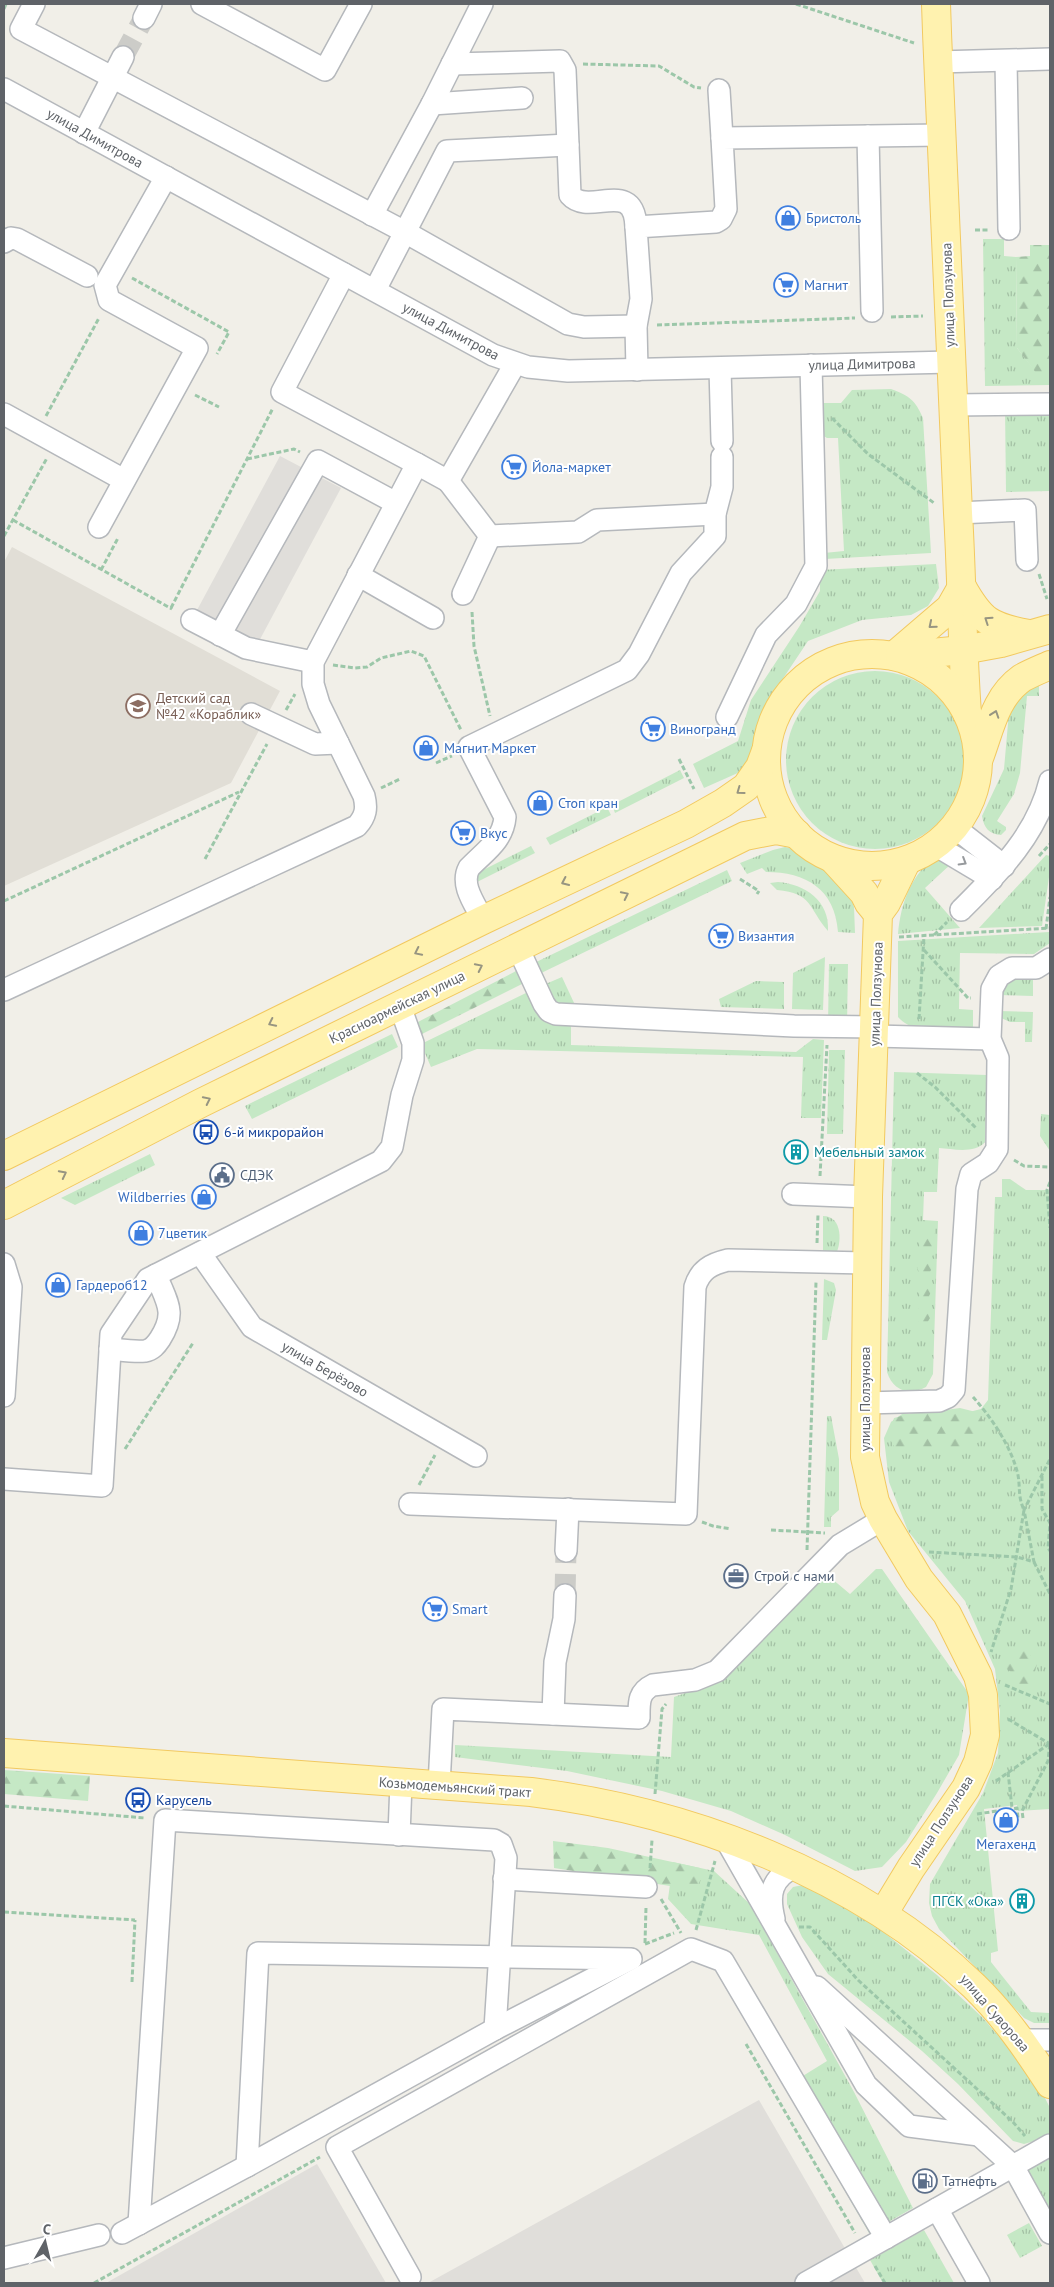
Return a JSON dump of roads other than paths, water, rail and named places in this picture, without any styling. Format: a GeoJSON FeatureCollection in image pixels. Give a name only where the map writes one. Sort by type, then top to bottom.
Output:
{"type":"FeatureCollection","features":[{"type":"Feature","properties":{"kind":"main road","name":"улица Ползунова"},"geometry":{"type":"LineString","coordinates":[[936,4],[953,405],[946,508],[962,587],[967,713]]}},
{"type":"Feature","properties":{"kind":"main road","name":"улица Ползунова"},"geometry":{"type":"LineString","coordinates":[[962,587],[976,611],[1005,630],[1040,631]]}},
{"type":"Feature","properties":{"kind":"main road"},"geometry":{"type":"LineString","coordinates":[[894,656],[950,608],[962,587]]}},
{"type":"Feature","properties":{"kind":"main road"},"geometry":{"type":"LineString","coordinates":[[1040,631],[1001,643],[963,650],[894,656],[854,655],[835,660],[817,669],[800,681],[787,695],[776,713],[769,731],[766,751],[766,774],[772,796],[782,817],[796,834],[814,848],[833,859],[855,865],[878,866],[906,862],[944,836],[965,810],[973,792],[978,760],[995,710],[1002,698],[1010,688],[1023,678],[1050,665]]}},
{"type":"Feature","properties":{"kind":"main road"},"geometry":{"type":"LineString","coordinates":[[894,656],[913,662],[930,671],[957,697],[967,713],[974,732],[978,760]]}},
{"type":"Feature","properties":{"kind":"main road"},"geometry":{"type":"LineString","coordinates":[[14,1199],[4,1155],[483,920],[636,848],[724,803],[746,787],[760,767],[766,751]]}},
{"type":"Feature","properties":{"kind":"main road","name":"Красноармейская улица"},"geometry":{"type":"LineString","coordinates":[[14,1199],[201,1103],[745,836],[776,830],[796,834]]}},
{"type":"Feature","properties":{"kind":"main road"},"geometry":{"type":"LineString","coordinates":[[833,859],[864,893],[878,914],[886,903],[906,862]]}},
{"type":"Feature","properties":{"kind":"main road","name":"улица Ползунова"},"geometry":{"type":"LineString","coordinates":[[878,914],[876,1031],[866,1263],[865,1457],[875,1502],[883,1519],[919,1579],[947,1614],[976,1673],[984,1713],[985,1735],[978,1762],[962,1792],[910,1868],[883,1914]]}},
{"type":"Feature","properties":{"kind":"main road","name":"Козьмодемьянский тракт"},"geometry":{"type":"LineString","coordinates":[[4,1753],[532,1792],[580,1799],[653,1815],[720,1849],[796,1866],[856,1896],[883,1914]]}},
{"type":"Feature","properties":{"kind":"main road","name":"улица Суворова"},"geometry":{"type":"LineString","coordinates":[[883,1914],[932,1948],[975,1987],[1021,2040],[1050,2084]]}},
{"type":"Feature","properties":{"kind":"street"},"geometry":{"type":"LineString","coordinates":[[34,4],[20,29],[405,232],[568,324],[584,327],[636,326]]}},
{"type":"Feature","properties":{"kind":"street"},"geometry":{"type":"LineString","coordinates":[[202,4],[325,70],[361,4]]}},
{"type":"Feature","properties":{"kind":"street"},"geometry":{"type":"LineString","coordinates":[[372,215],[432,104],[482,4]]}},
{"type":"Feature","properties":{"kind":"street"},"geometry":{"type":"LineString","coordinates":[[84,132],[123,57]]}},
{"type":"Feature","properties":{"kind":"street"},"geometry":{"type":"LineString","coordinates":[[452,64],[555,59],[563,64],[570,196],[574,200],[581,202],[617,200],[628,204],[635,213],[641,299],[636,326],[637,370]]}},
{"type":"Feature","properties":{"kind":"street"},"geometry":{"type":"LineString","coordinates":[[938,62],[1050,59]]}},
{"type":"Feature","properties":{"kind":"street"},"geometry":{"type":"LineString","coordinates":[[1006,61],[1009,229]]}},
{"type":"Feature","properties":{"kind":"street","name":"улица Димитрова"},"geometry":{"type":"LineString","coordinates":[[4,89],[494,355],[515,364],[568,371],[950,362]]}},
{"type":"Feature","properties":{"kind":"street"},"geometry":{"type":"LineString","coordinates":[[636,226],[716,222],[722,220],[726,209],[719,90]]}},
{"type":"Feature","properties":{"kind":"street"},"geometry":{"type":"LineString","coordinates":[[432,104],[522,98]]}},
{"type":"Feature","properties":{"kind":"street"},"geometry":{"type":"LineString","coordinates":[[868,136],[874,315]]}},
{"type":"Feature","properties":{"kind":"street"},"geometry":{"type":"LineString","coordinates":[[722,138],[941,136]]}},
{"type":"Feature","properties":{"kind":"street"},"geometry":{"type":"LineString","coordinates":[[375,290],[447,151],[568,145]]}},
{"type":"Feature","properties":{"kind":"street"},"geometry":{"type":"LineString","coordinates":[[98,527],[197,348],[109,300],[105,285],[166,177]]}},
{"type":"Feature","properties":{"kind":"street"},"geometry":{"type":"LineString","coordinates":[[4,242],[11,238],[17,239],[87,276]]}},
{"type":"Feature","properties":{"kind":"street"},"geometry":{"type":"LineString","coordinates":[[344,274],[282,392],[448,481],[490,536]]}},
{"type":"Feature","properties":{"kind":"street"},"geometry":{"type":"LineString","coordinates":[[448,481],[515,364]]}},
{"type":"Feature","properties":{"kind":"street"},"geometry":{"type":"LineString","coordinates":[[727,717],[766,636],[796,604],[816,566],[811,365]]}},
{"type":"Feature","properties":{"kind":"street"},"geometry":{"type":"LineString","coordinates":[[483,920],[466,886],[466,874],[469,868],[500,836],[505,817],[478,743],[627,670],[639,654],[680,573],[715,536],[715,514],[722,487],[720,368]]}},
{"type":"Feature","properties":{"kind":"street"},"geometry":{"type":"LineString","coordinates":[[953,405],[1050,404]]}},
{"type":"Feature","properties":{"kind":"street"},"geometry":{"type":"LineString","coordinates":[[4,414],[124,480]]}},
{"type":"Feature","properties":{"kind":"street"},"geometry":{"type":"LineString","coordinates":[[220,635],[318,461],[396,502]]}},
{"type":"Feature","properties":{"kind":"street"},"geometry":{"type":"LineString","coordinates":[[4,990],[357,826],[363,819],[366,804],[319,704],[313,684],[313,662],[417,464]]}},
{"type":"Feature","properties":{"kind":"street"},"geometry":{"type":"LineString","coordinates":[[946,508],[1025,510],[1027,560]]}},
{"type":"Feature","properties":{"kind":"street"},"geometry":{"type":"LineString","coordinates":[[490,536],[578,532],[597,520],[715,514]]}},
{"type":"Feature","properties":{"kind":"street"},"geometry":{"type":"LineString","coordinates":[[463,594],[490,536]]}},
{"type":"Feature","properties":{"kind":"street"},"geometry":{"type":"LineString","coordinates":[[358,575],[433,618]]}},
{"type":"Feature","properties":{"kind":"street"},"geometry":{"type":"LineString","coordinates":[[192,620],[246,648],[313,662]]}},
{"type":"Feature","properties":{"kind":"street"},"geometry":{"type":"LineString","coordinates":[[251,714],[315,744],[338,743]]}},
{"type":"Feature","properties":{"kind":"street"},"geometry":{"type":"LineString","coordinates":[[960,910],[998,872],[1030,831],[1046,798],[1050,781]]}},
{"type":"Feature","properties":{"kind":"street"},"geometry":{"type":"LineString","coordinates":[[944,836],[998,872]]}},
{"type":"Feature","properties":{"kind":"street"},"geometry":{"type":"LineString","coordinates":[[518,948],[544,1004],[549,1011],[556,1014],[828,1026],[918,1037],[990,1039]]}},
{"type":"Feature","properties":{"kind":"street"},"geometry":{"type":"LineString","coordinates":[[865,1403],[939,1401],[948,1397],[954,1390],[957,1380],[966,1189],[972,1174],[988,1163],[997,1149],[998,1058],[990,1039],[992,989],[1000,976],[1012,968],[1036,968],[1050,958]]}},
{"type":"Feature","properties":{"kind":"street"},"geometry":{"type":"LineString","coordinates":[[4,1479],[102,1486],[111,1334],[148,1279],[381,1161],[392,1147],[402,1095],[413,1060],[413,1043],[400,1006]]}},
{"type":"Feature","properties":{"kind":"street"},"geometry":{"type":"LineString","coordinates":[[793,1194],[868,1197]]}},
{"type":"Feature","properties":{"kind":"street","name":"улица Берёзово"},"geometry":{"type":"LineString","coordinates":[[200,1253],[252,1327],[476,1456]]}},
{"type":"Feature","properties":{"kind":"street"},"geometry":{"type":"LineString","coordinates":[[410,1504],[686,1514],[695,1288],[698,1278],[705,1269],[716,1263],[728,1260],[866,1263]]}},
{"type":"Feature","properties":{"kind":"street"},"geometry":{"type":"LineString","coordinates":[[4,1264],[11,1287],[4,1396]]}},
{"type":"Feature","properties":{"kind":"street"},"geometry":{"type":"LineString","coordinates":[[110,1349],[145,1351],[156,1345],[165,1332],[169,1325],[169,1307],[156,1275]]}},
{"type":"Feature","properties":{"kind":"street"},"geometry":{"type":"LineString","coordinates":[[566,1551],[568,1509]]}},
{"type":"Feature","properties":{"kind":"street"},"geometry":{"type":"LineString","coordinates":[[439,1785],[443,1710],[639,1718],[641,1693],[647,1688],[653,1685],[695,1680],[717,1671],[840,1544],[883,1519]]}},
{"type":"Feature","properties":{"kind":"street"},"geometry":{"type":"LineString","coordinates":[[553,1714],[555,1662],[564,1619],[565,1595]]}},
{"type":"Feature","properties":{"kind":"street"},"geometry":{"type":"LineString","coordinates":[[399,1835],[402,1783]]}},
{"type":"Feature","properties":{"kind":"street"},"geometry":{"type":"LineString","coordinates":[[247,2166],[258,1953],[500,1957],[638,1952],[495,2029],[247,2166],[131,2229],[165,1820],[494,1840],[501,1844],[504,1850],[504,1879],[500,1957],[495,2029]]}},
{"type":"Feature","properties":{"kind":"street"},"geometry":{"type":"LineString","coordinates":[[720,1849],[776,1927],[866,2085],[909,2126],[979,2135]]}},
{"type":"Feature","properties":{"kind":"street"},"geometry":{"type":"LineString","coordinates":[[776,1927],[769,1900],[774,1885],[782,1872],[796,1866]]}},
{"type":"Feature","properties":{"kind":"street"},"geometry":{"type":"LineString","coordinates":[[504,1879],[646,1887]]}},
{"type":"Feature","properties":{"kind":"street"},"geometry":{"type":"LineString","coordinates":[[410,2277],[337,2147],[691,1950],[723,1961],[886,2238]]}},
{"type":"Feature","properties":{"kind":"street"},"geometry":{"type":"LineString","coordinates":[[802,1973],[1013,2166],[1050,2233]]}},
{"type":"Feature","properties":{"kind":"street"},"geometry":{"type":"LineString","coordinates":[[1021,2040],[1050,2040]]}},
{"type":"Feature","properties":{"kind":"street"},"geometry":{"type":"LineString","coordinates":[[806,2283],[1044,2148]]}},
{"type":"Feature","properties":{"kind":"street"},"geometry":{"type":"LineString","coordinates":[[937,2209],[979,2283]]}},
{"type":"Feature","properties":{"kind":"street"},"geometry":{"type":"LineString","coordinates":[[4,2258],[99,2235]]}},
{"type":"Feature","properties":{"kind":"tunnel"},"geometry":{"type":"LineString","coordinates":[[123,57],[144,18]]}},
{"type":"Feature","properties":{"kind":"tunnel"},"geometry":{"type":"LineString","coordinates":[[565,1595],[566,1551]]}},
{"type":"Feature","properties":{"kind":"place","name":"Бристоль"},"geometry":{"type":"Point","coordinates":[788,218]}},
{"type":"Feature","properties":{"kind":"place","name":"Магнит"},"geometry":{"type":"Point","coordinates":[786,285]}},
{"type":"Feature","properties":{"kind":"place","name":"Йола-маркет"},"geometry":{"type":"Point","coordinates":[514,467]}},
{"type":"Feature","properties":{"kind":"place","name":"Детский сад №42 «Кораблик»"},"geometry":{"type":"Point","coordinates":[138,706]}},
{"type":"Feature","properties":{"kind":"place","name":"Виногранд"},"geometry":{"type":"Point","coordinates":[653,729]}},
{"type":"Feature","properties":{"kind":"place","name":"Магнит Маркет"},"geometry":{"type":"Point","coordinates":[426,748]}},
{"type":"Feature","properties":{"kind":"place","name":"Стоп кран"},"geometry":{"type":"Point","coordinates":[540,803]}},
{"type":"Feature","properties":{"kind":"place","name":"Вкус"},"geometry":{"type":"Point","coordinates":[463,833]}},
{"type":"Feature","properties":{"kind":"place","name":"Византия"},"geometry":{"type":"Point","coordinates":[721,936]}},
{"type":"Feature","properties":{"kind":"place","name":"6-й микрорайон"},"geometry":{"type":"Point","coordinates":[206,1132]}},
{"type":"Feature","properties":{"kind":"place","name":"Мебельный замок"},"geometry":{"type":"Point","coordinates":[796,1152]}},
{"type":"Feature","properties":{"kind":"place","name":"СДЭК"},"geometry":{"type":"Point","coordinates":[222,1175]}},
{"type":"Feature","properties":{"kind":"place","name":"Wildberries"},"geometry":{"type":"Point","coordinates":[204,1197]}},
{"type":"Feature","properties":{"kind":"place","name":"7цветик"},"geometry":{"type":"Point","coordinates":[141,1233]}},
{"type":"Feature","properties":{"kind":"place","name":"Гардероб12"},"geometry":{"type":"Point","coordinates":[58,1285]}},
{"type":"Feature","properties":{"kind":"place","name":"Строй с нами"},"geometry":{"type":"Point","coordinates":[736,1576]}},
{"type":"Feature","properties":{"kind":"place","name":"Smart"},"geometry":{"type":"Point","coordinates":[435,1609]}},
{"type":"Feature","properties":{"kind":"place","name":"Карусель"},"geometry":{"type":"Point","coordinates":[138,1800]}},
{"type":"Feature","properties":{"kind":"place","name":"Мегахенд"},"geometry":{"type":"Point","coordinates":[1006,1820]}},
{"type":"Feature","properties":{"kind":"place","name":"ПГСК «Ока»"},"geometry":{"type":"Point","coordinates":[1022,1901]}},
{"type":"Feature","properties":{"kind":"place","name":"Татнефть"},"geometry":{"type":"Point","coordinates":[925,2181]}}]}
